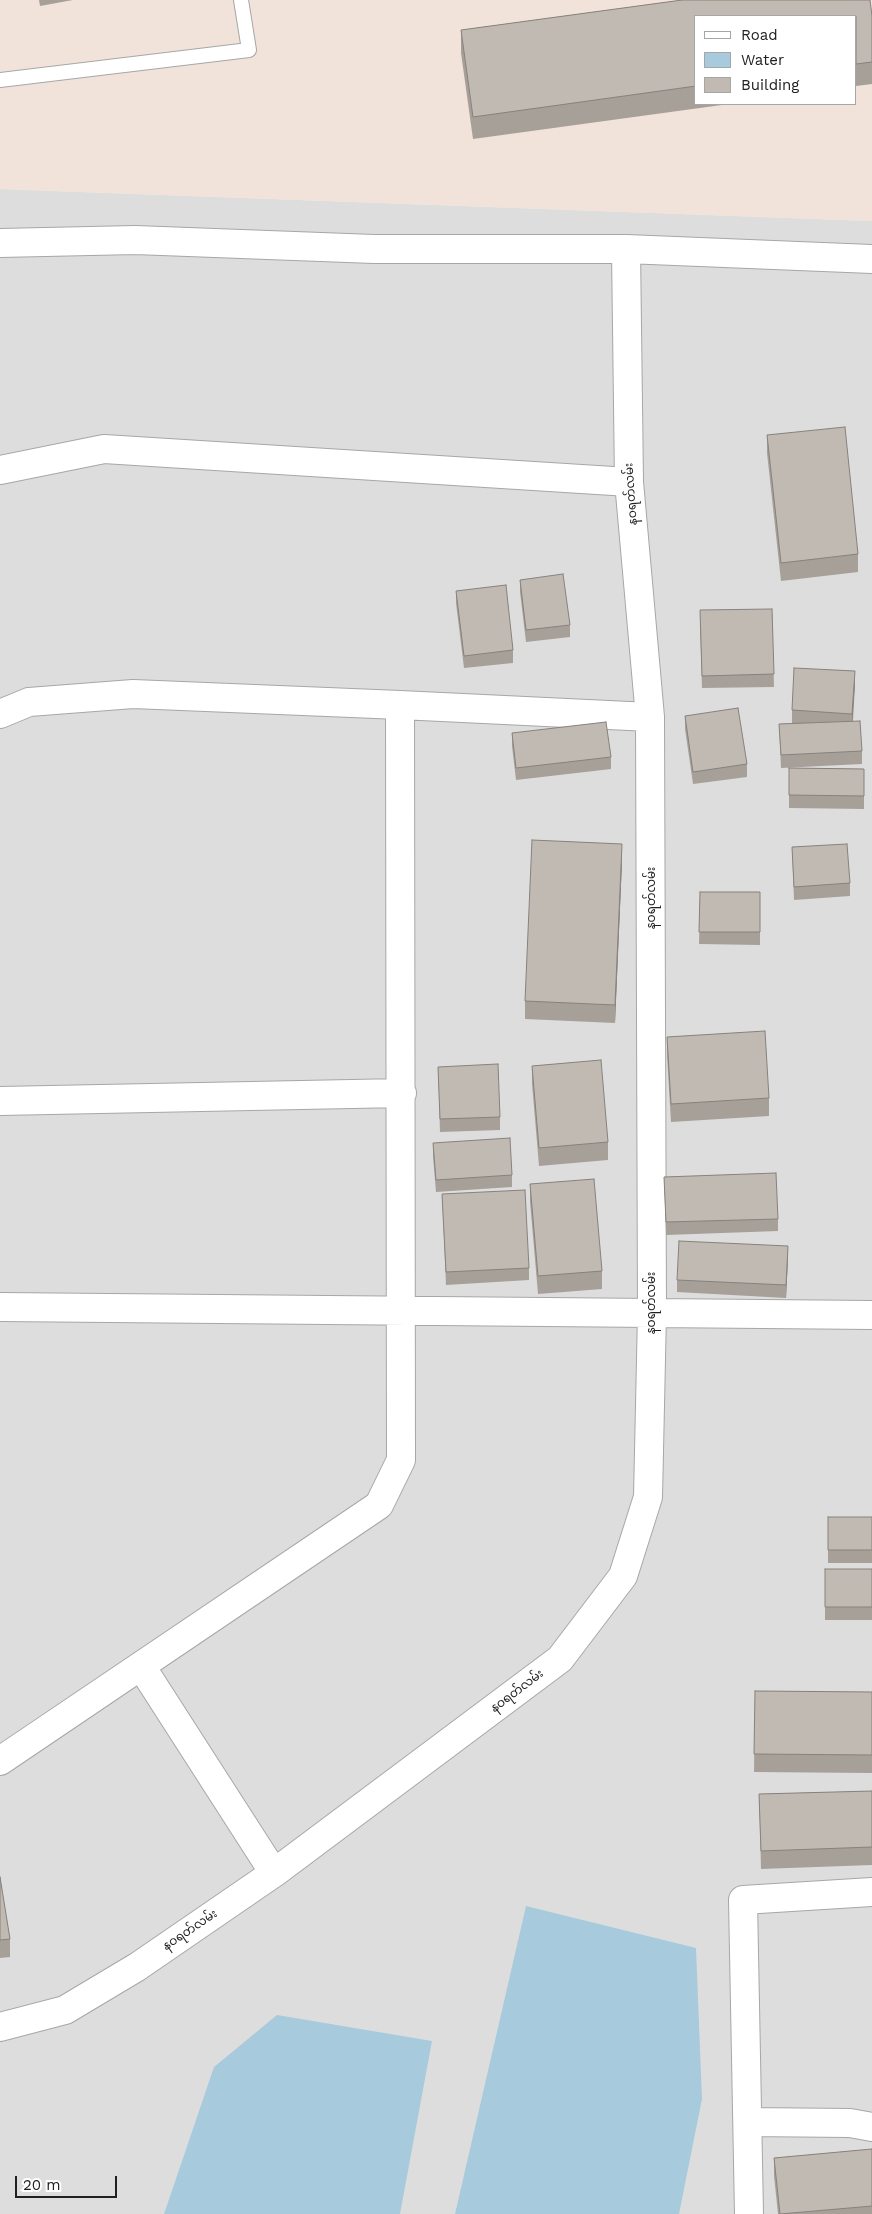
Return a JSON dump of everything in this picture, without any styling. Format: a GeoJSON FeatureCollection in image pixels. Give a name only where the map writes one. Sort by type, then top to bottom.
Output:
{"type":"FeatureCollection","features":[{"type":"Feature","properties":{"kind":"street"},"geometry":{"type":"LineString","coordinates":[[0,243],[135,240],[374,249],[626,249],[872,259]]}},
{"type":"Feature","properties":{"kind":"street","name":"နဝရတ်လမ်း"},"geometry":{"type":"LineString","coordinates":[[0,2027],[65,2010],[137,1967],[274,1873],[560,1659],[623,1576],[648,1496],[652,1314],[650,718],[629,482],[626,249]]}},
{"type":"Feature","properties":{"kind":"street"},"geometry":{"type":"LineString","coordinates":[[0,470],[104,449],[629,482]]}},
{"type":"Feature","properties":{"kind":"street"},"geometry":{"type":"LineString","coordinates":[[0,714],[29,702],[133,694],[650,718]]}},
{"type":"Feature","properties":{"kind":"street"},"geometry":{"type":"LineString","coordinates":[[0,1761],[379,1505],[401,1460],[400,705]]}},
{"type":"Feature","properties":{"kind":"street"},"geometry":{"type":"LineString","coordinates":[[0,1101],[402,1093]]}},
{"type":"Feature","properties":{"kind":"street"},"geometry":{"type":"LineString","coordinates":[[0,1307],[872,1315]]}},
{"type":"Feature","properties":{"kind":"street"},"geometry":{"type":"LineString","coordinates":[[140,1666],[274,1873]]}},
{"type":"Feature","properties":{"kind":"street"},"geometry":{"type":"LineString","coordinates":[[749,2214],[743,1900],[872,1892]]}},
{"type":"Feature","properties":{"kind":"street"},"geometry":{"type":"LineString","coordinates":[[748,2122],[850,2124],[872,2127]]}},
{"type":"Feature","properties":{"kind":"lane"},"geometry":{"type":"LineString","coordinates":[[0,80],[249,50],[241,0]]}},
{"type":"Feature","properties":{"kind":"shaded area"},"geometry":{"type":"Polygon","coordinates":[[[0,0],[872,0],[872,221],[0,189],[0,0]]]}},
{"type":"Feature","properties":{"kind":"shaded area"},"geometry":{"type":"Polygon","coordinates":[[[0,189],[872,221],[872,2214],[0,2214],[0,189]]]}},
{"type":"Feature","properties":{"kind":"water"},"geometry":{"type":"Polygon","coordinates":[[[526,1906],[696,1948],[702,2099],[679,2214],[455,2214],[526,1906]]]}},
{"type":"Feature","properties":{"kind":"water"},"geometry":{"type":"Polygon","coordinates":[[[277,2015],[432,2041],[400,2214],[164,2214],[214,2067],[277,2015]]]}},
{"type":"Feature","properties":{"kind":"building"},"geometry":{"type":"Polygon","coordinates":[[[682,0],[870,0],[872,62],[857,64],[857,15],[694,15],[694,86],[473,117],[461,30],[682,0]]]}},
{"type":"Feature","properties":{"kind":"building"},"geometry":{"type":"Polygon","coordinates":[[[845,427],[858,554],[781,563],[767,435],[845,427]]]}},
{"type":"Feature","properties":{"kind":"building"},"geometry":{"type":"Polygon","coordinates":[[[563,574],[570,625],[526,630],[520,580],[563,574]]]}},
{"type":"Feature","properties":{"kind":"building"},"geometry":{"type":"Polygon","coordinates":[[[506,585],[513,650],[464,656],[456,591],[506,585]]]}},
{"type":"Feature","properties":{"kind":"building"},"geometry":{"type":"Polygon","coordinates":[[[772,609],[774,674],[702,676],[700,610],[772,609]]]}},
{"type":"Feature","properties":{"kind":"building"},"geometry":{"type":"Polygon","coordinates":[[[794,668],[855,671],[852,714],[792,710],[794,668]]]}},
{"type":"Feature","properties":{"kind":"building"},"geometry":{"type":"Polygon","coordinates":[[[738,708],[747,764],[693,772],[685,716],[738,708]]]}},
{"type":"Feature","properties":{"kind":"building"},"geometry":{"type":"Polygon","coordinates":[[[860,721],[862,751],[781,755],[779,724],[860,721]]]}},
{"type":"Feature","properties":{"kind":"building"},"geometry":{"type":"Polygon","coordinates":[[[606,722],[611,757],[516,768],[512,733],[606,722]]]}},
{"type":"Feature","properties":{"kind":"building"},"geometry":{"type":"Polygon","coordinates":[[[789,768],[864,769],[864,796],[789,795],[789,768]]]}},
{"type":"Feature","properties":{"kind":"building"},"geometry":{"type":"Polygon","coordinates":[[[532,840],[622,844],[615,1005],[525,1001],[532,840]]]}},
{"type":"Feature","properties":{"kind":"building"},"geometry":{"type":"Polygon","coordinates":[[[847,844],[850,883],[794,887],[792,847],[847,844]]]}},
{"type":"Feature","properties":{"kind":"building"},"geometry":{"type":"Polygon","coordinates":[[[700,892],[760,892],[760,932],[699,932],[700,892]]]}},
{"type":"Feature","properties":{"kind":"building"},"geometry":{"type":"Polygon","coordinates":[[[765,1031],[769,1098],[671,1104],[667,1037],[765,1031]]]}},
{"type":"Feature","properties":{"kind":"building"},"geometry":{"type":"Polygon","coordinates":[[[601,1060],[608,1142],[539,1148],[532,1066],[601,1060]]]}},
{"type":"Feature","properties":{"kind":"building"},"geometry":{"type":"Polygon","coordinates":[[[498,1064],[500,1117],[440,1119],[438,1067],[498,1064]]]}},
{"type":"Feature","properties":{"kind":"building"},"geometry":{"type":"Polygon","coordinates":[[[510,1138],[512,1175],[436,1180],[433,1143],[510,1138]]]}},
{"type":"Feature","properties":{"kind":"building"},"geometry":{"type":"Polygon","coordinates":[[[776,1173],[778,1219],[666,1222],[664,1177],[776,1173]]]}},
{"type":"Feature","properties":{"kind":"building"},"geometry":{"type":"Polygon","coordinates":[[[594,1179],[602,1271],[538,1276],[530,1184],[594,1179]]]}},
{"type":"Feature","properties":{"kind":"building"},"geometry":{"type":"Polygon","coordinates":[[[525,1190],[529,1268],[446,1272],[442,1194],[525,1190]]]}},
{"type":"Feature","properties":{"kind":"building"},"geometry":{"type":"Polygon","coordinates":[[[679,1241],[788,1246],[786,1285],[677,1280],[679,1241]]]}},
{"type":"Feature","properties":{"kind":"building"},"geometry":{"type":"Polygon","coordinates":[[[828,1517],[872,1517],[872,1550],[828,1550],[828,1517]]]}},
{"type":"Feature","properties":{"kind":"building"},"geometry":{"type":"Polygon","coordinates":[[[825,1569],[872,1569],[872,1607],[825,1607],[825,1569]]]}},
{"type":"Feature","properties":{"kind":"building"},"geometry":{"type":"Polygon","coordinates":[[[755,1691],[872,1692],[872,1755],[754,1754],[755,1691]]]}},
{"type":"Feature","properties":{"kind":"building"},"geometry":{"type":"Polygon","coordinates":[[[872,1791],[872,1847],[761,1851],[759,1794],[872,1791]]]}},
{"type":"Feature","properties":{"kind":"building"},"geometry":{"type":"Polygon","coordinates":[[[0,1877],[10,1939],[0,1940],[0,1877]]]}},
{"type":"Feature","properties":{"kind":"building"},"geometry":{"type":"Polygon","coordinates":[[[872,2149],[872,2206],[780,2214],[774,2158],[872,2149]]]}}]}
